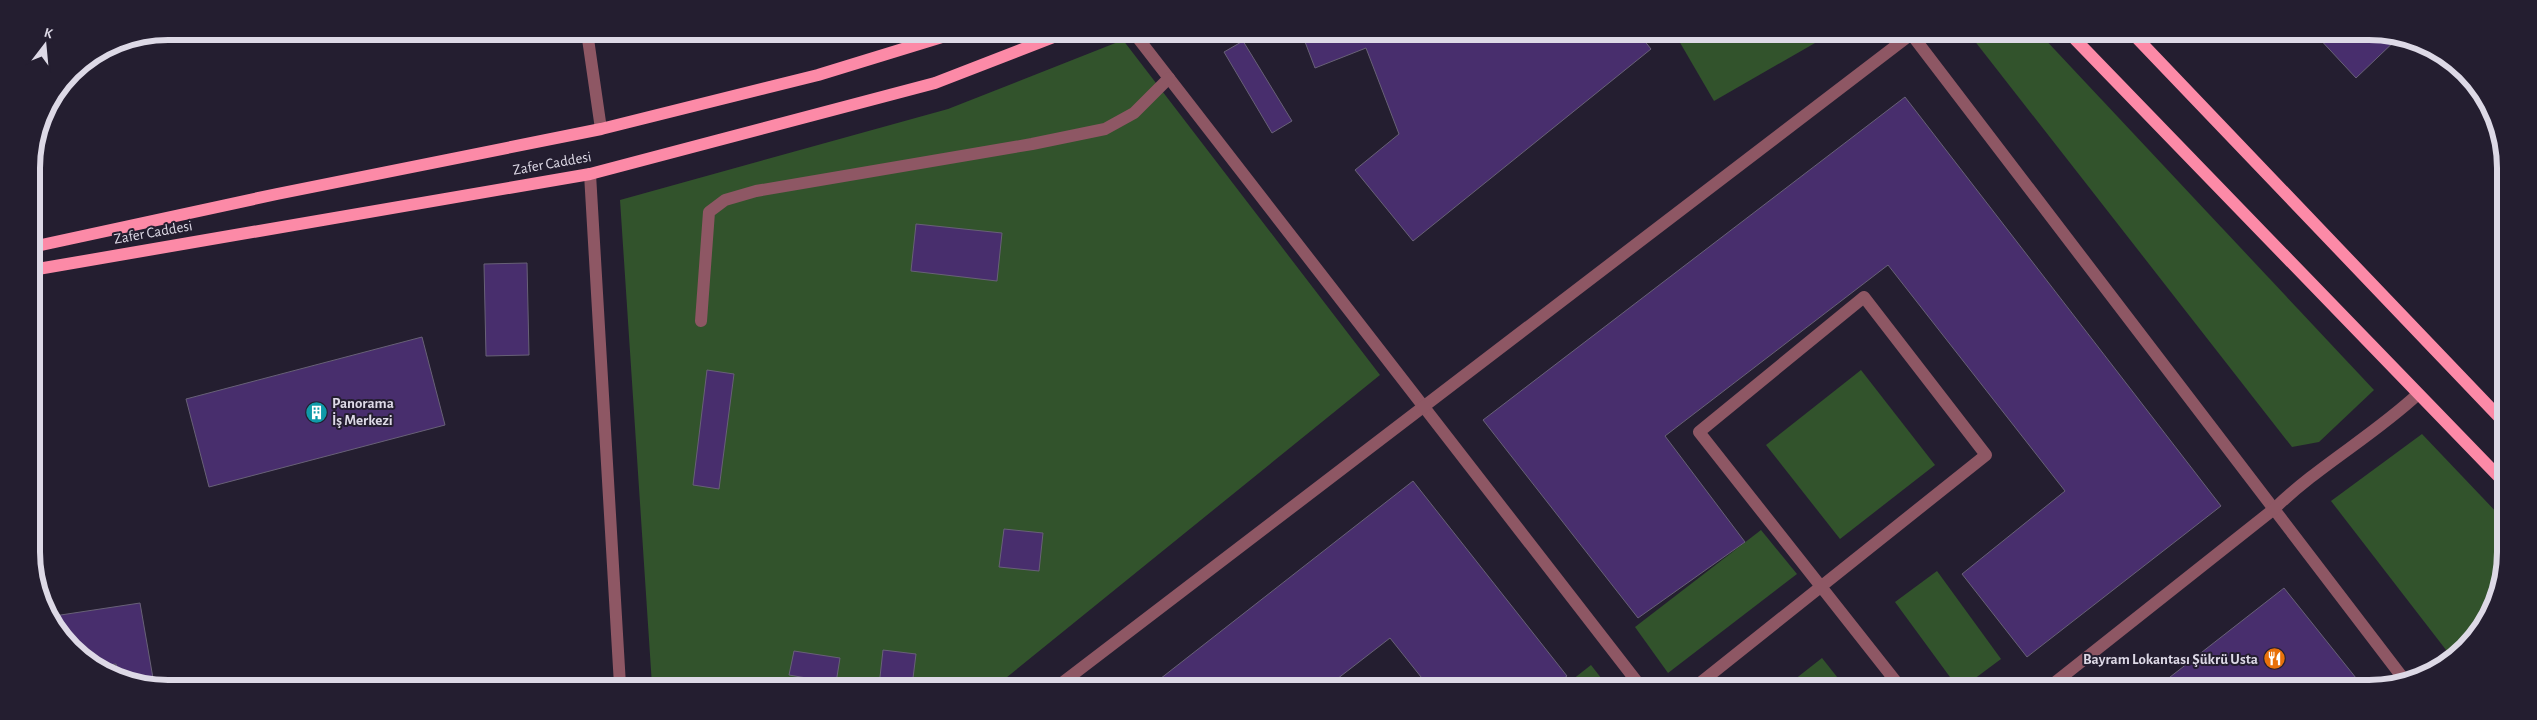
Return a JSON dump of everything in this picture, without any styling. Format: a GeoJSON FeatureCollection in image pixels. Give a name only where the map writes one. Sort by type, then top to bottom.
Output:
{"type":"FeatureCollection","features":[{"type":"Feature","properties":{"kind":"main road","name":"Zafer Caddesi"},"geometry":{"type":"LineString","coordinates":[[40,245],[276,194],[601,129],[818,75],[932,40]]}},
{"type":"Feature","properties":{"kind":"main road","name":"Zafer Caddesi"},"geometry":{"type":"LineString","coordinates":[[40,269],[590,174],[935,83],[1046,40]]}},
{"type":"Feature","properties":{"kind":"main road"},"geometry":{"type":"LineString","coordinates":[[2076,40],[2497,475]]}},
{"type":"Feature","properties":{"kind":"main road"},"geometry":{"type":"LineString","coordinates":[[2139,40],[2497,415]]}},
{"type":"Feature","properties":{"kind":"street"},"geometry":{"type":"LineString","coordinates":[[588,40],[601,129]]}},
{"type":"Feature","properties":{"kind":"street"},"geometry":{"type":"LineString","coordinates":[[1139,40],[1636,680]]}},
{"type":"Feature","properties":{"kind":"street"},"geometry":{"type":"LineString","coordinates":[[1066,680],[1904,40]]}},
{"type":"Feature","properties":{"kind":"street"},"geometry":{"type":"LineString","coordinates":[[1915,40],[2401,676]]}},
{"type":"Feature","properties":{"kind":"street"},"geometry":{"type":"LineString","coordinates":[[701,321],[709,212],[725,200],[756,191],[1032,144],[1105,129],[1134,113],[1169,78]]}},
{"type":"Feature","properties":{"kind":"street"},"geometry":{"type":"LineString","coordinates":[[590,174],[620,680]]}},
{"type":"Feature","properties":{"kind":"street"},"geometry":{"type":"LineString","coordinates":[[1704,680],[1821,587],[1986,455],[1864,297],[1699,432],[1821,587],[1895,680]]}},
{"type":"Feature","properties":{"kind":"street"},"geometry":{"type":"LineString","coordinates":[[2058,680],[2274,509],[2296,488],[2388,421],[2418,394]]}},
{"type":"Feature","properties":{"kind":"green space"},"geometry":{"type":"Polygon","coordinates":[[[1123,40],[1380,375],[1003,680],[652,680],[620,200],[948,109],[1123,40]]]}},
{"type":"Feature","properties":{"kind":"green space"},"geometry":{"type":"Polygon","coordinates":[[[1678,40],[1820,40],[1714,101],[1678,40]]]}},
{"type":"Feature","properties":{"kind":"green space"},"geometry":{"type":"Polygon","coordinates":[[[1974,40],[2046,40],[2374,390],[2319,442],[2292,447],[1974,40]]]}},
{"type":"Feature","properties":{"kind":"green space"},"geometry":{"type":"Polygon","coordinates":[[[1861,370],[1935,465],[1840,539],[1766,445],[1861,370]]]}},
{"type":"Feature","properties":{"kind":"green space"},"geometry":{"type":"Polygon","coordinates":[[[2422,434],[2497,513],[2497,552],[2493,585],[2480,616],[2453,648],[2448,652],[2331,501],[2422,434]]]}},
{"type":"Feature","properties":{"kind":"green space"},"geometry":{"type":"Polygon","coordinates":[[[1761,530],[1797,574],[1668,673],[1635,627],[1761,530]]]}},
{"type":"Feature","properties":{"kind":"green space"},"geometry":{"type":"Polygon","coordinates":[[[1937,571],[2001,659],[1973,680],[1952,680],[1895,602],[1937,571]]]}},
{"type":"Feature","properties":{"kind":"green space"},"geometry":{"type":"Polygon","coordinates":[[[1822,658],[1839,680],[1794,680],[1822,658]]]}},
{"type":"Feature","properties":{"kind":"green space"},"geometry":{"type":"Polygon","coordinates":[[[1591,665],[1603,680],[1572,680],[1591,665]]]}},
{"type":"Feature","properties":{"kind":"building"},"geometry":{"type":"Polygon","coordinates":[[[1304,40],[1644,40],[1651,49],[1413,241],[1355,170],[1399,134],[1366,48],[1315,68],[1304,40]]]}},
{"type":"Feature","properties":{"kind":"building"},"geometry":{"type":"Polygon","coordinates":[[[2321,40],[2377,40],[2394,42],[2356,78],[2321,40]]]}},
{"type":"Feature","properties":{"kind":"building"},"geometry":{"type":"Polygon","coordinates":[[[1243,41],[1292,121],[1272,133],[1224,52],[1243,41]]]}},
{"type":"Feature","properties":{"kind":"building"},"geometry":{"type":"Polygon","coordinates":[[[1905,97],[2221,506],[2027,657],[1962,574],[2065,491],[1888,265],[1665,436],[1745,542],[1638,618],[1483,420],[1905,97]]]}},
{"type":"Feature","properties":{"kind":"building"},"geometry":{"type":"Polygon","coordinates":[[[916,224],[1002,233],[997,281],[911,271],[916,224]]]}},
{"type":"Feature","properties":{"kind":"building"},"geometry":{"type":"Polygon","coordinates":[[[527,263],[529,355],[486,356],[484,264],[527,263]]]}},
{"type":"Feature","properties":{"kind":"building","name":"Panorama İş Merkezi"},"geometry":{"type":"Polygon","coordinates":[[[422,337],[445,425],[209,487],[186,399],[422,337]]]}},
{"type":"Feature","properties":{"kind":"building"},"geometry":{"type":"Polygon","coordinates":[[[707,370],[734,374],[719,489],[693,485],[707,370]]]}},
{"type":"Feature","properties":{"kind":"building"},"geometry":{"type":"Polygon","coordinates":[[[1413,481],[1567,676],[1562,680],[1423,680],[1390,638],[1336,680],[1159,680],[1413,481]]]}},
{"type":"Feature","properties":{"kind":"building"},"geometry":{"type":"Polygon","coordinates":[[[1004,529],[1043,533],[1039,571],[999,567],[1004,529]]]}},
{"type":"Feature","properties":{"kind":"building"},"geometry":{"type":"Polygon","coordinates":[[[2284,588],[2358,680],[2166,680],[2284,588]]]}},
{"type":"Feature","properties":{"kind":"building"},"geometry":{"type":"Polygon","coordinates":[[[140,603],[153,679],[143,678],[117,669],[116,664],[108,665],[97,658],[77,643],[57,616],[140,603]]]}},
{"type":"Feature","properties":{"kind":"building"},"geometry":{"type":"Polygon","coordinates":[[[883,650],[916,654],[913,680],[880,680],[883,650]]]}},
{"type":"Feature","properties":{"kind":"building"},"geometry":{"type":"Polygon","coordinates":[[[794,651],[840,658],[836,680],[818,680],[789,675],[794,651]]]}},
{"type":"Feature","properties":{"kind":"place","name":"Panorama İş Merkezi"},"geometry":{"type":"Point","coordinates":[316,412]}},
{"type":"Feature","properties":{"kind":"place","name":"Bayram Lokantası Şükrü Usta"},"geometry":{"type":"Point","coordinates":[2274,659]}}]}
